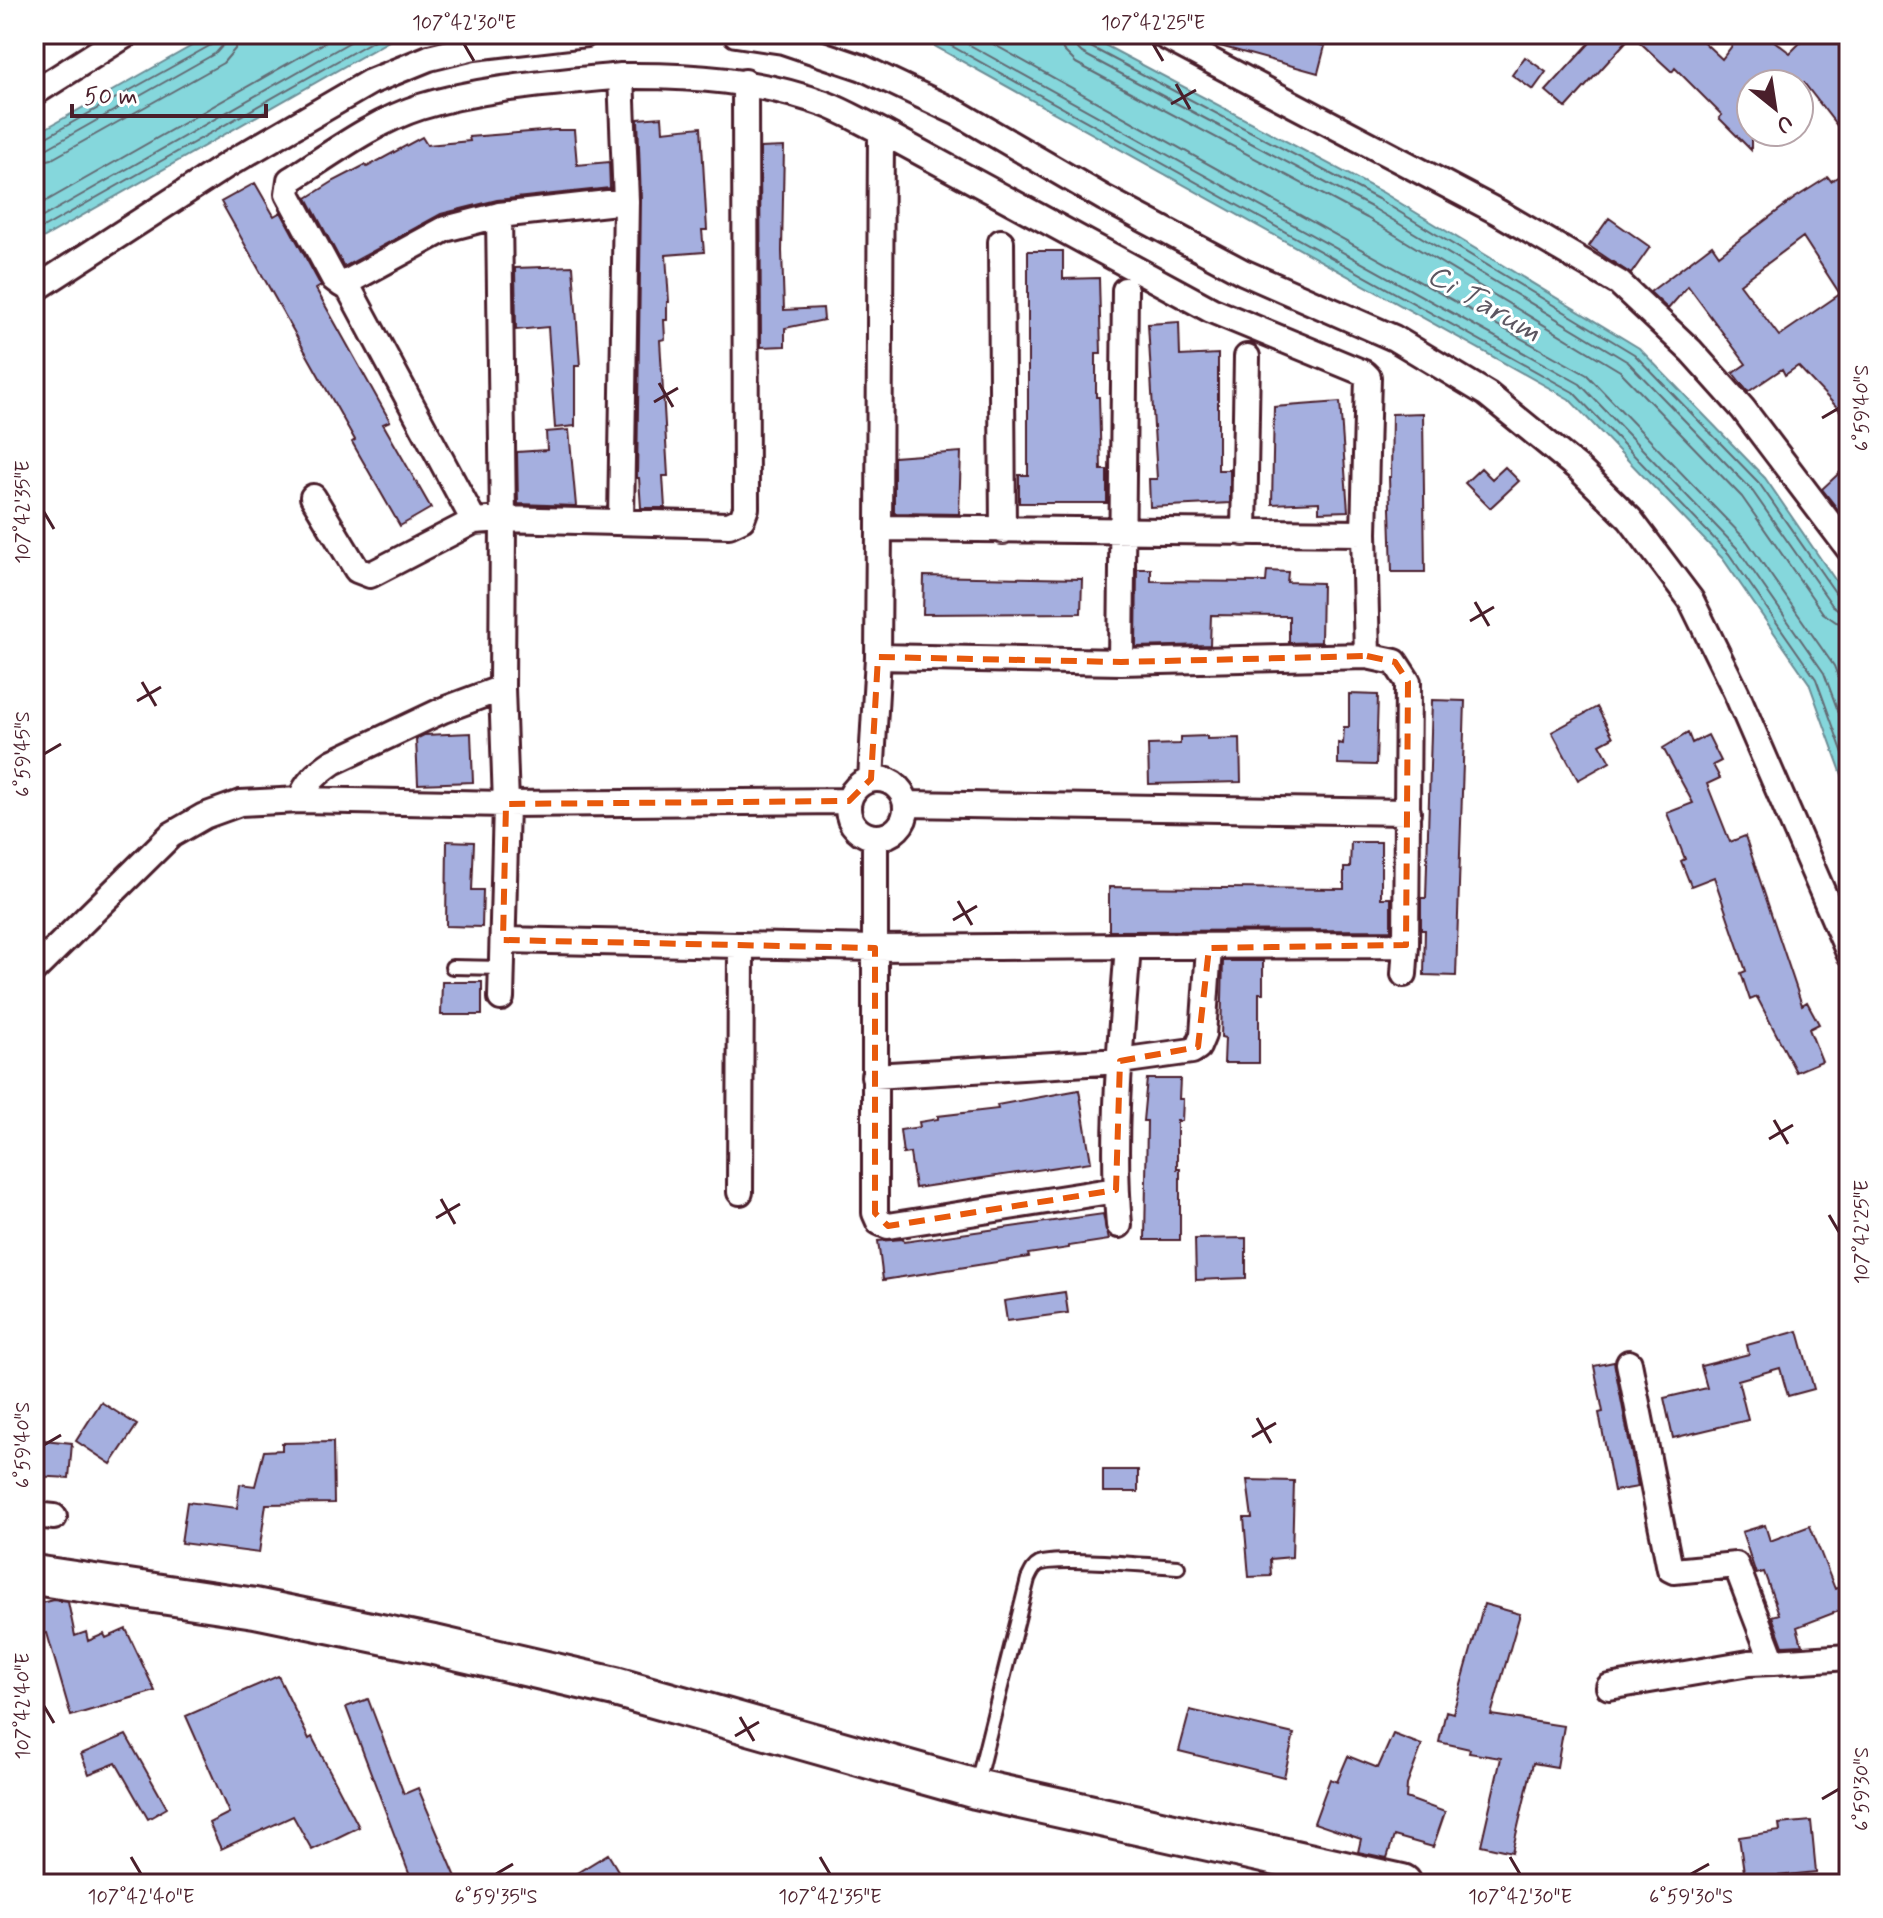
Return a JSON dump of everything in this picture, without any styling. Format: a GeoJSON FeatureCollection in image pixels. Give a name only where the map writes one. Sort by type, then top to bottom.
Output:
{"type":"FeatureCollection","features":[{"type":"Feature","properties":{"kind":"main road"},"geometry":{"type":"LineString","coordinates":[[34,1575],[255,1608],[449,1648],[615,1687],[976,1789],[1402,1884]]}},
{"type":"Feature","properties":{"kind":"street"},"geometry":{"type":"LineString","coordinates":[[34,93],[127,34]]}},
{"type":"Feature","properties":{"kind":"street"},"geometry":{"type":"LineString","coordinates":[[34,290],[227,165],[370,82],[429,58],[474,47],[586,34]]}},
{"type":"Feature","properties":{"kind":"street"},"geometry":{"type":"LineString","coordinates":[[736,34],[783,41],[863,68],[958,113],[1104,198],[1243,272],[1394,338],[1487,394],[1579,469],[1630,519],[1691,600],[1736,692],[1849,953]]}},
{"type":"Feature","properties":{"kind":"street"},"geometry":{"type":"LineString","coordinates":[[1160,34],[1498,212],[1619,283],[1691,351],[1841,522],[1849,549]]}},
{"type":"Feature","properties":{"kind":"street"},"geometry":{"type":"LineString","coordinates":[[626,201],[499,215],[445,229],[346,283],[337,283],[288,194],[290,180],[381,124],[418,108],[495,89],[621,76],[682,75],[745,82],[826,105],[881,131],[1211,310],[1368,377],[1364,533],[1367,656]]}},
{"type":"Feature","properties":{"kind":"street"},"geometry":{"type":"LineString","coordinates":[[621,76],[626,201],[621,521]]}},
{"type":"Feature","properties":{"kind":"street"},"geometry":{"type":"LineString","coordinates":[[313,497],[357,570],[370,575],[474,521],[503,519],[729,525],[742,519],[746,508],[745,82]]}},
{"type":"Feature","properties":{"kind":"street"},"geometry":{"type":"LineString","coordinates":[[871,780],[878,657],[881,131]]}},
{"type":"Feature","properties":{"kind":"street"},"geometry":{"type":"LineString","coordinates":[[499,215],[502,688],[506,804],[501,998]]}},
{"type":"Feature","properties":{"kind":"street"},"geometry":{"type":"LineString","coordinates":[[1001,242],[1003,531]]}},
{"type":"Feature","properties":{"kind":"street"},"geometry":{"type":"LineString","coordinates":[[346,283],[474,521]]}},
{"type":"Feature","properties":{"kind":"street"},"geometry":{"type":"LineString","coordinates":[[1121,662],[1125,290]]}},
{"type":"Feature","properties":{"kind":"street"},"geometry":{"type":"LineString","coordinates":[[1244,533],[1247,357]]}},
{"type":"Feature","properties":{"kind":"street"},"geometry":{"type":"LineString","coordinates":[[879,528],[1364,533]]}},
{"type":"Feature","properties":{"kind":"street"},"geometry":{"type":"LineString","coordinates":[[878,657],[1121,662],[1367,656],[1395,662],[1408,682],[1404,974]]}},
{"type":"Feature","properties":{"kind":"street"},"geometry":{"type":"LineString","coordinates":[[300,800],[311,779],[333,762],[443,710],[502,688]]}},
{"type":"Feature","properties":{"kind":"street"},"geometry":{"type":"LineString","coordinates":[[871,780],[889,781],[897,787],[906,804],[901,824],[894,831],[875,837],[857,829],[848,811],[849,801],[860,785],[871,780]]}},
{"type":"Feature","properties":{"kind":"street"},"geometry":{"type":"LineString","coordinates":[[34,970],[171,835],[204,816],[240,803],[300,800],[506,804],[849,801]]}},
{"type":"Feature","properties":{"kind":"street"},"geometry":{"type":"LineString","coordinates":[[906,804],[1408,812]]}},
{"type":"Feature","properties":{"kind":"street"},"geometry":{"type":"LineString","coordinates":[[875,837],[875,1213],[879,1222],[888,1226],[1116,1190]]}},
{"type":"Feature","properties":{"kind":"street"},"geometry":{"type":"LineString","coordinates":[[503,940],[875,948],[1406,945]]}},
{"type":"Feature","properties":{"kind":"street"},"geometry":{"type":"LineString","coordinates":[[740,1192],[741,945]]}},
{"type":"Feature","properties":{"kind":"street"},"geometry":{"type":"LineString","coordinates":[[1119,1225],[1116,1190],[1120,1061],[1128,946]]}},
{"type":"Feature","properties":{"kind":"street"},"geometry":{"type":"LineString","coordinates":[[874,1076],[1120,1061],[1192,1051],[1198,1047],[1203,1035],[1209,948]]}},
{"type":"Feature","properties":{"kind":"street"},"geometry":{"type":"LineString","coordinates":[[1629,1363],[1668,1566],[1674,1571],[1736,1565],[1773,1662]]}},
{"type":"Feature","properties":{"kind":"street"},"geometry":{"type":"LineString","coordinates":[[1609,1687],[1749,1663],[1849,1657]]}},
{"type":"Feature","properties":{"kind":"lane"},"geometry":{"type":"LineString","coordinates":[[452,967],[502,968]]}},
{"type":"Feature","properties":{"kind":"lane"},"geometry":{"type":"LineString","coordinates":[[976,1789],[1033,1569],[1041,1563],[1093,1562],[1178,1567]]}},
{"type":"Feature","properties":{"kind":"highlighted area"},"geometry":{"type":"Polygon","coordinates":[[[1367,656],[1395,662],[1408,682],[1406,945],[1209,948],[1198,1047],[1120,1061],[1116,1190],[888,1226],[875,1213],[875,948],[503,940],[506,804],[849,801],[871,779],[878,657],[1121,662],[1367,656]]]}},
{"type":"Feature","properties":{"kind":"water"},"geometry":{"type":"Polygon","coordinates":[[[213,34],[401,34],[34,243],[34,135],[213,34]]]}},
{"type":"Feature","properties":{"kind":"water","name":"Ci Tarum"},"geometry":{"type":"Polygon","coordinates":[[[908,34],[1084,34],[1382,192],[1639,348],[1765,478],[1849,600],[1849,794],[1809,683],[1723,559],[1569,399],[908,34]]]}},
{"type":"Feature","properties":{"kind":"building"},"geometry":{"type":"Polygon","coordinates":[[[1206,34],[1278,34],[1325,46],[1318,73],[1209,43],[1205,41],[1206,34]]]}},
{"type":"Feature","properties":{"kind":"building"},"geometry":{"type":"Polygon","coordinates":[[[1598,34],[1695,34],[1722,59],[1741,34],[1765,34],[1790,53],[1809,34],[1849,34],[1849,141],[1815,97],[1815,68],[1735,68],[1735,134],[1719,118],[1722,115],[1675,68],[1672,72],[1632,35],[1566,108],[1546,91],[1598,34]]]}},
{"type":"Feature","properties":{"kind":"building"},"geometry":{"type":"Polygon","coordinates":[[[1525,57],[1546,72],[1533,90],[1512,75],[1525,57]]]}},
{"type":"Feature","properties":{"kind":"building"},"geometry":{"type":"Polygon","coordinates":[[[662,117],[663,131],[701,127],[707,230],[702,230],[704,252],[666,255],[669,302],[667,320],[664,320],[665,339],[660,340],[668,476],[663,476],[665,508],[641,508],[637,478],[641,201],[638,119],[662,117]]]}},
{"type":"Feature","properties":{"kind":"building"},"geometry":{"type":"Polygon","coordinates":[[[574,130],[577,165],[609,162],[610,188],[497,200],[441,214],[344,267],[307,198],[422,137],[427,145],[470,141],[469,137],[574,130]]]}},
{"type":"Feature","properties":{"kind":"building"},"geometry":{"type":"Polygon","coordinates":[[[784,147],[784,310],[823,308],[824,320],[785,328],[785,346],[761,347],[760,148],[784,147]]]}},
{"type":"Feature","properties":{"kind":"building"},"geometry":{"type":"Polygon","coordinates":[[[1849,170],[1849,420],[1798,366],[1785,375],[1782,369],[1748,392],[1733,373],[1746,364],[1688,286],[1668,309],[1650,292],[1712,245],[1719,255],[1795,198],[1828,177],[1831,181],[1849,170]],[[1803,237],[1740,284],[1779,336],[1840,294],[1803,237]]]}},
{"type":"Feature","properties":{"kind":"building"},"geometry":{"type":"Polygon","coordinates":[[[255,183],[274,216],[281,212],[321,286],[316,289],[390,421],[383,424],[431,508],[400,526],[221,202],[255,183]]]}},
{"type":"Feature","properties":{"kind":"building"},"geometry":{"type":"Polygon","coordinates":[[[1609,218],[1650,247],[1631,274],[1589,246],[1609,218]]]}},
{"type":"Feature","properties":{"kind":"building"},"geometry":{"type":"Polygon","coordinates":[[[1028,251],[1063,251],[1063,279],[1099,278],[1101,354],[1096,354],[1096,397],[1099,397],[1101,470],[1107,470],[1107,503],[1019,503],[1019,475],[1028,475],[1028,251]]]}},
{"type":"Feature","properties":{"kind":"building"},"geometry":{"type":"Polygon","coordinates":[[[573,266],[580,366],[575,366],[575,426],[555,428],[548,327],[516,330],[515,268],[573,266]]]}},
{"type":"Feature","properties":{"kind":"building"},"geometry":{"type":"Polygon","coordinates":[[[1179,322],[1180,356],[1218,354],[1218,470],[1230,470],[1230,503],[1150,507],[1149,479],[1157,479],[1148,324],[1179,322]]]}},
{"type":"Feature","properties":{"kind":"building"},"geometry":{"type":"Polygon","coordinates":[[[1340,402],[1348,511],[1319,512],[1319,502],[1272,504],[1274,407],[1340,402]]]}},
{"type":"Feature","properties":{"kind":"building"},"geometry":{"type":"Polygon","coordinates":[[[1423,413],[1425,572],[1392,572],[1389,477],[1392,414],[1423,413]]]}},
{"type":"Feature","properties":{"kind":"building"},"geometry":{"type":"Polygon","coordinates":[[[569,430],[576,506],[518,504],[517,452],[547,450],[546,432],[569,430]]]}},
{"type":"Feature","properties":{"kind":"building"},"geometry":{"type":"Polygon","coordinates":[[[961,452],[959,514],[894,513],[894,457],[961,452]]]}},
{"type":"Feature","properties":{"kind":"building"},"geometry":{"type":"Polygon","coordinates":[[[1849,464],[1849,507],[1840,512],[1822,489],[1849,464]]]}},
{"type":"Feature","properties":{"kind":"building"},"geometry":{"type":"Polygon","coordinates":[[[1505,467],[1519,481],[1490,508],[1465,483],[1481,468],[1492,479],[1505,467]]]}},
{"type":"Feature","properties":{"kind":"building"},"geometry":{"type":"Polygon","coordinates":[[[1137,569],[1151,569],[1151,581],[1266,582],[1267,571],[1288,572],[1287,582],[1322,583],[1321,642],[1289,643],[1289,616],[1211,615],[1210,645],[1136,647],[1137,569]]]}},
{"type":"Feature","properties":{"kind":"building"},"geometry":{"type":"Polygon","coordinates":[[[924,576],[1082,579],[1081,613],[923,614],[924,576]]]}},
{"type":"Feature","properties":{"kind":"building"},"geometry":{"type":"Polygon","coordinates":[[[1349,694],[1378,695],[1376,765],[1338,764],[1338,743],[1343,744],[1344,727],[1349,727],[1349,694]]]}},
{"type":"Feature","properties":{"kind":"building"},"geometry":{"type":"Polygon","coordinates":[[[1432,700],[1465,701],[1456,976],[1424,975],[1425,930],[1421,930],[1421,898],[1426,898],[1432,700]]]}},
{"type":"Feature","properties":{"kind":"building"},"geometry":{"type":"Polygon","coordinates":[[[1597,707],[1613,737],[1600,744],[1610,762],[1578,780],[1552,732],[1597,707]]]}},
{"type":"Feature","properties":{"kind":"building"},"geometry":{"type":"Polygon","coordinates":[[[471,733],[473,782],[418,784],[416,739],[424,735],[471,733]]]}},
{"type":"Feature","properties":{"kind":"building"},"geometry":{"type":"Polygon","coordinates":[[[1688,733],[1692,743],[1708,735],[1721,761],[1713,765],[1720,778],[1707,784],[1730,842],[1745,836],[1802,1005],[1807,1002],[1819,1024],[1809,1029],[1822,1061],[1796,1072],[1757,997],[1750,1000],[1741,973],[1746,971],[1714,877],[1691,886],[1681,861],[1685,859],[1667,813],[1693,803],[1663,748],[1688,733]]]}},
{"type":"Feature","properties":{"kind":"building"},"geometry":{"type":"Polygon","coordinates":[[[1207,736],[1207,739],[1240,738],[1241,782],[1149,784],[1148,745],[1180,744],[1180,737],[1207,736]]]}},
{"type":"Feature","properties":{"kind":"building"},"geometry":{"type":"Polygon","coordinates":[[[447,841],[474,842],[472,890],[483,890],[482,927],[446,926],[447,841]]]}},
{"type":"Feature","properties":{"kind":"building"},"geometry":{"type":"Polygon","coordinates":[[[1351,842],[1381,842],[1381,898],[1391,898],[1391,930],[1109,931],[1109,887],[1344,889],[1344,868],[1350,868],[1351,842]]]}},
{"type":"Feature","properties":{"kind":"building"},"geometry":{"type":"Polygon","coordinates":[[[1223,961],[1263,961],[1263,993],[1259,993],[1259,1063],[1224,1063],[1225,1038],[1221,1037],[1223,961]]]}},
{"type":"Feature","properties":{"kind":"building"},"geometry":{"type":"Polygon","coordinates":[[[442,982],[482,982],[482,1015],[441,1015],[442,982]]]}},
{"type":"Feature","properties":{"kind":"building"},"geometry":{"type":"Polygon","coordinates":[[[1147,1079],[1180,1079],[1179,1099],[1183,1099],[1182,1121],[1177,1121],[1177,1169],[1180,1169],[1180,1240],[1145,1240],[1147,1121],[1143,1121],[1147,1079]]]}},
{"type":"Feature","properties":{"kind":"building"},"geometry":{"type":"Polygon","coordinates":[[[1079,1090],[1091,1162],[915,1188],[910,1153],[903,1154],[900,1130],[920,1127],[919,1122],[938,1119],[938,1116],[998,1109],[997,1105],[1079,1090]]]}},
{"type":"Feature","properties":{"kind":"building"},"geometry":{"type":"Polygon","coordinates":[[[1103,1214],[1109,1240],[1028,1254],[1029,1257],[883,1280],[878,1241],[903,1239],[904,1242],[1103,1214]]]}},
{"type":"Feature","properties":{"kind":"building"},"geometry":{"type":"Polygon","coordinates":[[[1246,1238],[1246,1278],[1196,1280],[1195,1239],[1246,1238]]]}},
{"type":"Feature","properties":{"kind":"building"},"geometry":{"type":"Polygon","coordinates":[[[1065,1292],[1068,1313],[1007,1321],[1004,1301],[1065,1292]]]}},
{"type":"Feature","properties":{"kind":"building"},"geometry":{"type":"Polygon","coordinates":[[[1798,1331],[1814,1389],[1788,1396],[1780,1368],[1738,1380],[1748,1420],[1673,1438],[1664,1398],[1707,1388],[1701,1366],[1749,1354],[1747,1345],[1798,1331]]]}},
{"type":"Feature","properties":{"kind":"building"},"geometry":{"type":"Polygon","coordinates":[[[1614,1362],[1638,1487],[1614,1491],[1599,1413],[1603,1412],[1594,1366],[1614,1362]]]}},
{"type":"Feature","properties":{"kind":"building"},"geometry":{"type":"Polygon","coordinates":[[[101,1402],[137,1425],[111,1464],[76,1441],[101,1402]]]}},
{"type":"Feature","properties":{"kind":"building"},"geometry":{"type":"Polygon","coordinates":[[[34,1439],[72,1443],[69,1478],[34,1476],[34,1439]]]}},
{"type":"Feature","properties":{"kind":"building"},"geometry":{"type":"Polygon","coordinates":[[[333,1442],[334,1503],[266,1504],[259,1553],[181,1543],[187,1502],[237,1508],[240,1484],[255,1486],[264,1451],[282,1450],[282,1443],[333,1442]]]}},
{"type":"Feature","properties":{"kind":"building"},"geometry":{"type":"Polygon","coordinates":[[[1103,1470],[1138,1470],[1138,1492],[1103,1492],[1103,1470]]]}},
{"type":"Feature","properties":{"kind":"building"},"geometry":{"type":"Polygon","coordinates":[[[1247,1480],[1294,1481],[1292,1557],[1270,1559],[1271,1576],[1249,1577],[1244,1518],[1252,1518],[1247,1480]]]}},
{"type":"Feature","properties":{"kind":"building"},"geometry":{"type":"Polygon","coordinates":[[[1765,1525],[1770,1541],[1810,1526],[1835,1589],[1842,1586],[1849,1603],[1849,1607],[1797,1627],[1802,1645],[1783,1646],[1772,1616],[1779,1614],[1764,1572],[1756,1574],[1742,1532],[1765,1525]]]}},
{"type":"Feature","properties":{"kind":"building"},"geometry":{"type":"Polygon","coordinates":[[[53,1600],[68,1602],[75,1636],[86,1632],[88,1641],[104,1634],[106,1638],[126,1629],[155,1691],[71,1716],[47,1633],[43,1634],[37,1604],[53,1600]]]}},
{"type":"Feature","properties":{"kind":"building"},"geometry":{"type":"Polygon","coordinates":[[[1484,1604],[1520,1614],[1491,1715],[1564,1726],[1557,1767],[1533,1763],[1512,1852],[1481,1845],[1501,1758],[1469,1753],[1470,1749],[1439,1742],[1446,1711],[1453,1713],[1484,1604]]]}},
{"type":"Feature","properties":{"kind":"building"},"geometry":{"type":"Polygon","coordinates":[[[278,1676],[309,1739],[312,1737],[359,1827],[312,1850],[293,1816],[221,1849],[209,1823],[229,1813],[186,1716],[278,1676]]]}},
{"type":"Feature","properties":{"kind":"building"},"geometry":{"type":"Polygon","coordinates":[[[368,1699],[404,1794],[418,1788],[459,1884],[413,1884],[346,1707],[368,1699]]]}},
{"type":"Feature","properties":{"kind":"building"},"geometry":{"type":"Polygon","coordinates":[[[1190,1710],[1294,1734],[1284,1777],[1179,1751],[1190,1710]]]}},
{"type":"Feature","properties":{"kind":"building"},"geometry":{"type":"Polygon","coordinates":[[[1393,1734],[1422,1745],[1407,1785],[1406,1798],[1445,1812],[1433,1847],[1394,1836],[1387,1858],[1358,1852],[1361,1839],[1314,1823],[1330,1779],[1337,1782],[1348,1756],[1378,1768],[1393,1734]]]}},
{"type":"Feature","properties":{"kind":"building"},"geometry":{"type":"Polygon","coordinates":[[[126,1735],[167,1808],[148,1819],[116,1763],[89,1774],[81,1754],[126,1735]]]}},
{"type":"Feature","properties":{"kind":"building"},"geometry":{"type":"Polygon","coordinates":[[[1811,1821],[1816,1872],[1745,1879],[1739,1837],[1780,1831],[1779,1824],[1811,1821]]]}},
{"type":"Feature","properties":{"kind":"building"},"geometry":{"type":"Polygon","coordinates":[[[608,1854],[626,1884],[559,1884],[608,1854]]]}}]}
